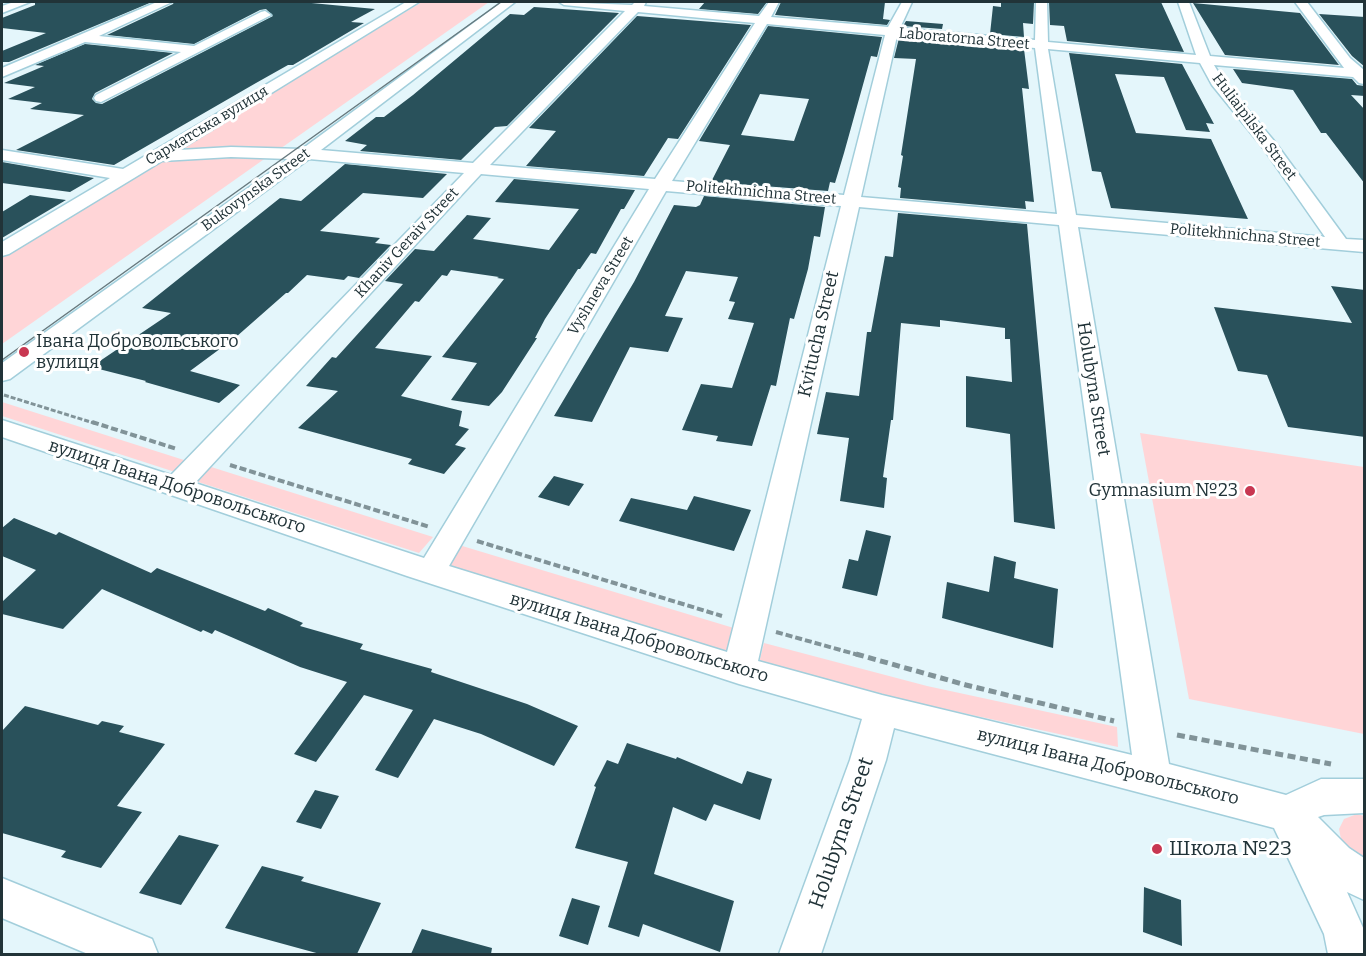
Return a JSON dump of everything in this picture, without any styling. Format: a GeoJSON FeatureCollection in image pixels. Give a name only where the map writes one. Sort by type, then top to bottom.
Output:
{"type":"FeatureCollection","features":[{"type":"Feature","properties":{"kind":"street"},"geometry":{"type":"LineString","coordinates":[[2,10],[24,2]]}},
{"type":"Feature","properties":{"kind":"street"},"geometry":{"type":"LineString","coordinates":[[2,73],[166,2]]}},
{"type":"Feature","properties":{"kind":"street","name":"Сарматська вулиця"},"geometry":{"type":"LineString","coordinates":[[2,250],[413,2]]}},
{"type":"Feature","properties":{"kind":"street","name":"Bukovynska Street"},"geometry":{"type":"LineString","coordinates":[[2,374],[306,154],[508,2]]}},
{"type":"Feature","properties":{"kind":"street","name":"Laboratorna Street"},"geometry":{"type":"LineString","coordinates":[[564,2],[638,4],[761,19],[1362,76]]}},
{"type":"Feature","properties":{"kind":"street","name":"Vyshneva Street"},"geometry":{"type":"LineString","coordinates":[[431,572],[661,184],[761,19],[774,2]]}},
{"type":"Feature","properties":{"kind":"street","name":"Kvitucha Street"},"geometry":{"type":"LineString","coordinates":[[739,670],[892,32],[907,2]]}},
{"type":"Feature","properties":{"kind":"street","name":"Holubyna Street"},"geometry":{"type":"LineString","coordinates":[[1042,2],[1041,46],[1154,777]]}},
{"type":"Feature","properties":{"kind":"street","name":"Huliaipilska Street"},"geometry":{"type":"LineString","coordinates":[[1184,2],[1205,60],[1217,82],[1269,145],[1340,244]]}},
{"type":"Feature","properties":{"kind":"street"},"geometry":{"type":"LineString","coordinates":[[1301,2],[1345,61],[1362,76]]}},
{"type":"Feature","properties":{"kind":"street","name":"Khaniv Geraiv Street"},"geometry":{"type":"LineString","coordinates":[[176,487],[478,168],[638,4]]}},
{"type":"Feature","properties":{"kind":"street"},"geometry":{"type":"LineString","coordinates":[[101,98],[265,15]]}},
{"type":"Feature","properties":{"kind":"street"},"geometry":{"type":"LineString","coordinates":[[83,38],[196,50]]}},
{"type":"Feature","properties":{"kind":"street","name":"Politekhnichna Street"},"geometry":{"type":"LineString","coordinates":[[158,156],[231,152],[306,154],[1365,246]]}},
{"type":"Feature","properties":{"kind":"street"},"geometry":{"type":"LineString","coordinates":[[2,155],[126,175]]}},
{"type":"Feature","properties":{"kind":"street","name":"вулиця Івана Добровольського"},"geometry":{"type":"LineString","coordinates":[[2,429],[431,572],[739,670],[882,710],[1154,777],[1287,813]]}},
{"type":"Feature","properties":{"kind":"street","name":"Holubyna Street"},"geometry":{"type":"LineString","coordinates":[[800,954],[868,760],[882,710]]}},
{"type":"Feature","properties":{"kind":"street"},"geometry":{"type":"LineString","coordinates":[[1287,813],[1321,797],[1365,796]]}},
{"type":"Feature","properties":{"kind":"street"},"geometry":{"type":"LineString","coordinates":[[1287,813],[1335,862],[1365,880]]}},
{"type":"Feature","properties":{"kind":"street"},"geometry":{"type":"LineString","coordinates":[[1287,813],[1344,931],[1349,954]]}},
{"type":"Feature","properties":{"kind":"street"},"geometry":{"type":"LineString","coordinates":[[2,898],[137,954]]}},
{"type":"Feature","properties":{"kind":"path"},"geometry":{"type":"LineString","coordinates":[[2,394],[750,624],[966,684],[1147,729],[1342,765]]}},
{"type":"Feature","properties":{"kind":"shaded area"},"geometry":{"type":"Polygon","coordinates":[[[422,2],[489,2],[277,151],[180,148],[422,2]]]}},
{"type":"Feature","properties":{"kind":"shaded area"},"geometry":{"type":"Polygon","coordinates":[[[270,155],[2,344],[2,255],[152,164],[164,159],[270,155]]]}},
{"type":"Feature","properties":{"kind":"shaded area"},"geometry":{"type":"Polygon","coordinates":[[[2,402],[187,461],[175,472],[2,416],[2,402]]]}},
{"type":"Feature","properties":{"kind":"shaded area"},"geometry":{"type":"Polygon","coordinates":[[[1140,433],[1364,467],[1364,734],[1189,699],[1140,433]]]}},
{"type":"Feature","properties":{"kind":"shaded area"},"geometry":{"type":"Polygon","coordinates":[[[208,466],[433,537],[419,553],[192,480],[208,466]]]}},
{"type":"Feature","properties":{"kind":"shaded area"},"geometry":{"type":"Polygon","coordinates":[[[459,545],[737,629],[727,651],[445,564],[459,545]]]}},
{"type":"Feature","properties":{"kind":"shaded area"},"geometry":{"type":"Polygon","coordinates":[[[764,643],[927,686],[1117,727],[1118,747],[922,704],[759,663],[764,643]]]}},
{"type":"Feature","properties":{"kind":"shaded area"},"geometry":{"type":"Polygon","coordinates":[[[1357,814],[1364,816],[1364,867],[1342,844],[1339,829],[1344,819],[1357,814]]]}},
{"type":"Feature","properties":{"kind":"building"},"geometry":{"type":"Polygon","coordinates":[[[35,2],[152,2],[9,62],[2,62],[2,51],[46,33],[2,28],[2,18],[35,5],[35,2]]]}},
{"type":"Feature","properties":{"kind":"building"},"geometry":{"type":"Polygon","coordinates":[[[174,2],[301,2],[375,9],[351,22],[364,23],[114,165],[16,150],[84,115],[30,109],[42,103],[8,99],[35,87],[4,83],[44,66],[35,65],[85,44],[173,53],[95,93],[92,99],[102,104],[273,16],[266,9],[260,10],[194,44],[107,35],[174,2]]]}},
{"type":"Feature","properties":{"kind":"building"},"geometry":{"type":"Polygon","coordinates":[[[705,2],[767,2],[758,14],[699,9],[705,2]]]}},
{"type":"Feature","properties":{"kind":"building"},"geometry":{"type":"Polygon","coordinates":[[[781,2],[885,2],[883,19],[890,20],[887,25],[775,15],[781,2]]]}},
{"type":"Feature","properties":{"kind":"building"},"geometry":{"type":"Polygon","coordinates":[[[1001,2],[1034,2],[1033,24],[1023,23],[1024,37],[990,34],[993,6],[1001,7],[1001,2]]]}},
{"type":"Feature","properties":{"kind":"building"},"geometry":{"type":"Polygon","coordinates":[[[1049,2],[1161,2],[1184,52],[1067,41],[1064,26],[1050,25],[1049,2]]]}},
{"type":"Feature","properties":{"kind":"building"},"geometry":{"type":"Polygon","coordinates":[[[1193,3],[1300,13],[1339,65],[1225,55],[1193,3]]]}},
{"type":"Feature","properties":{"kind":"building"},"geometry":{"type":"Polygon","coordinates":[[[534,7],[619,13],[507,126],[495,127],[461,160],[360,151],[367,145],[345,141],[376,117],[384,117],[413,95],[510,14],[524,15],[534,7]]]}},
{"type":"Feature","properties":{"kind":"building"},"geometry":{"type":"Polygon","coordinates":[[[1319,14],[1365,17],[1365,67],[1352,56],[1319,14]]]}},
{"type":"Feature","properties":{"kind":"building"},"geometry":{"type":"Polygon","coordinates":[[[637,16],[751,25],[678,139],[668,138],[644,176],[526,166],[556,131],[529,128],[637,16]]]}},
{"type":"Feature","properties":{"kind":"building"},"geometry":{"type":"Polygon","coordinates":[[[906,21],[943,24],[942,29],[903,26],[906,21]]]}},
{"type":"Feature","properties":{"kind":"building"},"geometry":{"type":"Polygon","coordinates":[[[768,26],[882,37],[877,57],[871,56],[835,183],[830,182],[828,191],[711,182],[730,145],[699,141],[768,26]],[[760,94],[741,135],[794,141],[809,99],[760,94]]]}},
{"type":"Feature","properties":{"kind":"building"},"geometry":{"type":"Polygon","coordinates":[[[899,38],[943,44],[1024,49],[1029,89],[1022,88],[1034,202],[1025,201],[1026,209],[900,198],[901,188],[898,187],[903,156],[901,155],[916,59],[894,58],[899,38]]]}},
{"type":"Feature","properties":{"kind":"building"},"geometry":{"type":"Polygon","coordinates":[[[1069,53],[1182,64],[1214,124],[1206,123],[1210,132],[1186,130],[1164,77],[1115,74],[1136,133],[1211,139],[1248,219],[1111,208],[1101,172],[1092,171],[1069,53]]]}},
{"type":"Feature","properties":{"kind":"building"},"geometry":{"type":"Polygon","coordinates":[[[1233,69],[1352,79],[1357,85],[1365,86],[1365,96],[1351,95],[1365,110],[1365,184],[1326,133],[1321,133],[1293,90],[1242,83],[1233,69]]]}},
{"type":"Feature","properties":{"kind":"building"},"geometry":{"type":"Polygon","coordinates":[[[2,162],[94,178],[70,192],[2,183],[2,162]]]}},
{"type":"Feature","properties":{"kind":"building"},"geometry":{"type":"Polygon","coordinates":[[[345,164],[447,174],[423,198],[363,193],[320,231],[380,238],[375,243],[391,245],[359,278],[348,276],[344,280],[307,275],[236,337],[190,371],[240,385],[219,403],[91,367],[171,313],[142,308],[280,198],[301,201],[345,164]]]}},
{"type":"Feature","properties":{"kind":"building"},"geometry":{"type":"Polygon","coordinates":[[[514,179],[635,190],[624,209],[621,209],[596,254],[591,253],[578,269],[502,392],[489,406],[451,400],[477,363],[442,357],[504,279],[451,270],[447,276],[442,275],[419,302],[415,301],[375,348],[432,356],[401,396],[462,411],[459,426],[469,429],[455,445],[466,448],[444,474],[408,464],[412,459],[298,428],[338,391],[306,386],[332,357],[336,358],[403,284],[385,281],[415,249],[434,251],[467,215],[491,218],[473,239],[549,250],[579,209],[495,202],[514,179]]]}},
{"type":"Feature","properties":{"kind":"building"},"geometry":{"type":"Polygon","coordinates":[[[30,195],[66,200],[2,238],[2,212],[30,195]]]}},
{"type":"Feature","properties":{"kind":"building"},"geometry":{"type":"Polygon","coordinates":[[[704,196],[825,207],[820,237],[814,236],[808,269],[794,319],[790,318],[776,386],[771,385],[752,446],[716,441],[718,436],[682,430],[701,384],[732,388],[754,323],[728,319],[735,302],[729,301],[738,277],[686,271],[665,316],[683,318],[668,352],[630,347],[592,422],[554,416],[634,282],[674,205],[696,207],[700,205],[704,196]]]}},
{"type":"Feature","properties":{"kind":"building"},"geometry":{"type":"Polygon","coordinates":[[[898,213],[1027,224],[1055,529],[1014,522],[1010,434],[966,427],[966,376],[1012,382],[1010,339],[1005,339],[1005,328],[940,320],[940,327],[901,323],[893,420],[891,420],[883,477],[887,478],[884,508],[840,501],[849,438],[817,434],[826,392],[859,396],[867,332],[871,332],[885,256],[893,257],[898,213]]]}},
{"type":"Feature","properties":{"kind":"building"},"geometry":{"type":"Polygon","coordinates":[[[1331,286],[1365,290],[1365,437],[1288,427],[1267,375],[1238,371],[1214,307],[1352,323],[1331,286]]]}},
{"type":"Feature","properties":{"kind":"building"},"geometry":{"type":"Polygon","coordinates":[[[554,476],[584,484],[569,506],[538,497],[554,476]]]}},
{"type":"Feature","properties":{"kind":"building"},"geometry":{"type":"Polygon","coordinates":[[[694,496],[751,510],[734,551],[619,521],[631,498],[687,510],[694,496]]]}},
{"type":"Feature","properties":{"kind":"building"},"geometry":{"type":"Polygon","coordinates":[[[14,518],[56,535],[59,532],[151,573],[157,568],[265,611],[268,608],[303,623],[300,626],[363,644],[360,649],[432,669],[431,672],[527,704],[578,726],[554,766],[481,734],[434,719],[398,778],[375,770],[413,710],[364,695],[316,762],[294,754],[347,682],[300,667],[215,630],[212,634],[203,630],[201,632],[102,589],[63,629],[2,614],[2,602],[36,570],[2,556],[2,528],[14,518]]]}},
{"type":"Feature","properties":{"kind":"building"},"geometry":{"type":"Polygon","coordinates":[[[866,530],[891,536],[877,596],[842,588],[849,559],[858,561],[866,530]]]}},
{"type":"Feature","properties":{"kind":"building"},"geometry":{"type":"Polygon","coordinates":[[[994,556],[1016,562],[1014,578],[1058,589],[1053,648],[942,618],[947,582],[989,592],[994,556]]]}},
{"type":"Feature","properties":{"kind":"building"},"geometry":{"type":"Polygon","coordinates":[[[25,706],[98,725],[102,721],[124,726],[119,732],[165,744],[117,806],[142,812],[101,868],[61,857],[66,851],[2,833],[2,731],[25,706]]]}},
{"type":"Feature","properties":{"kind":"building"},"geometry":{"type":"Polygon","coordinates":[[[627,743],[676,759],[677,757],[742,784],[747,771],[772,779],[760,820],[714,804],[706,821],[673,807],[654,874],[734,901],[720,952],[643,924],[639,937],[608,927],[628,862],[575,848],[596,787],[594,786],[607,760],[618,764],[627,743]]]}},
{"type":"Feature","properties":{"kind":"building"},"geometry":{"type":"Polygon","coordinates":[[[315,790],[339,796],[321,829],[296,822],[315,790]]]}},
{"type":"Feature","properties":{"kind":"building"},"geometry":{"type":"Polygon","coordinates":[[[179,835],[219,845],[181,905],[139,893],[179,835]]]}},
{"type":"Feature","properties":{"kind":"building"},"geometry":{"type":"Polygon","coordinates":[[[262,866],[304,877],[301,881],[381,903],[357,954],[320,954],[225,928],[262,866]]]}},
{"type":"Feature","properties":{"kind":"building"},"geometry":{"type":"Polygon","coordinates":[[[1144,887],[1181,900],[1182,946],[1143,932],[1144,887]]]}},
{"type":"Feature","properties":{"kind":"building"},"geometry":{"type":"Polygon","coordinates":[[[572,898],[600,906],[588,945],[559,936],[572,898]]]}},
{"type":"Feature","properties":{"kind":"building"},"geometry":{"type":"Polygon","coordinates":[[[422,929],[492,948],[491,954],[411,954],[422,929]]]}},
{"type":"Feature","properties":{"kind":"tram line"},"geometry":{"type":"LineString","coordinates":[[2,360],[501,2]]}},
{"type":"Feature","properties":{"kind":"place","name":"Івана Добровольського вулиця"},"geometry":{"type":"Point","coordinates":[24,352]}},
{"type":"Feature","properties":{"kind":"place","name":"Gymnasium №23"},"geometry":{"type":"Point","coordinates":[1250,491]}},
{"type":"Feature","properties":{"kind":"place","name":"Школа №23"},"geometry":{"type":"Point","coordinates":[1157,849]}}]}
